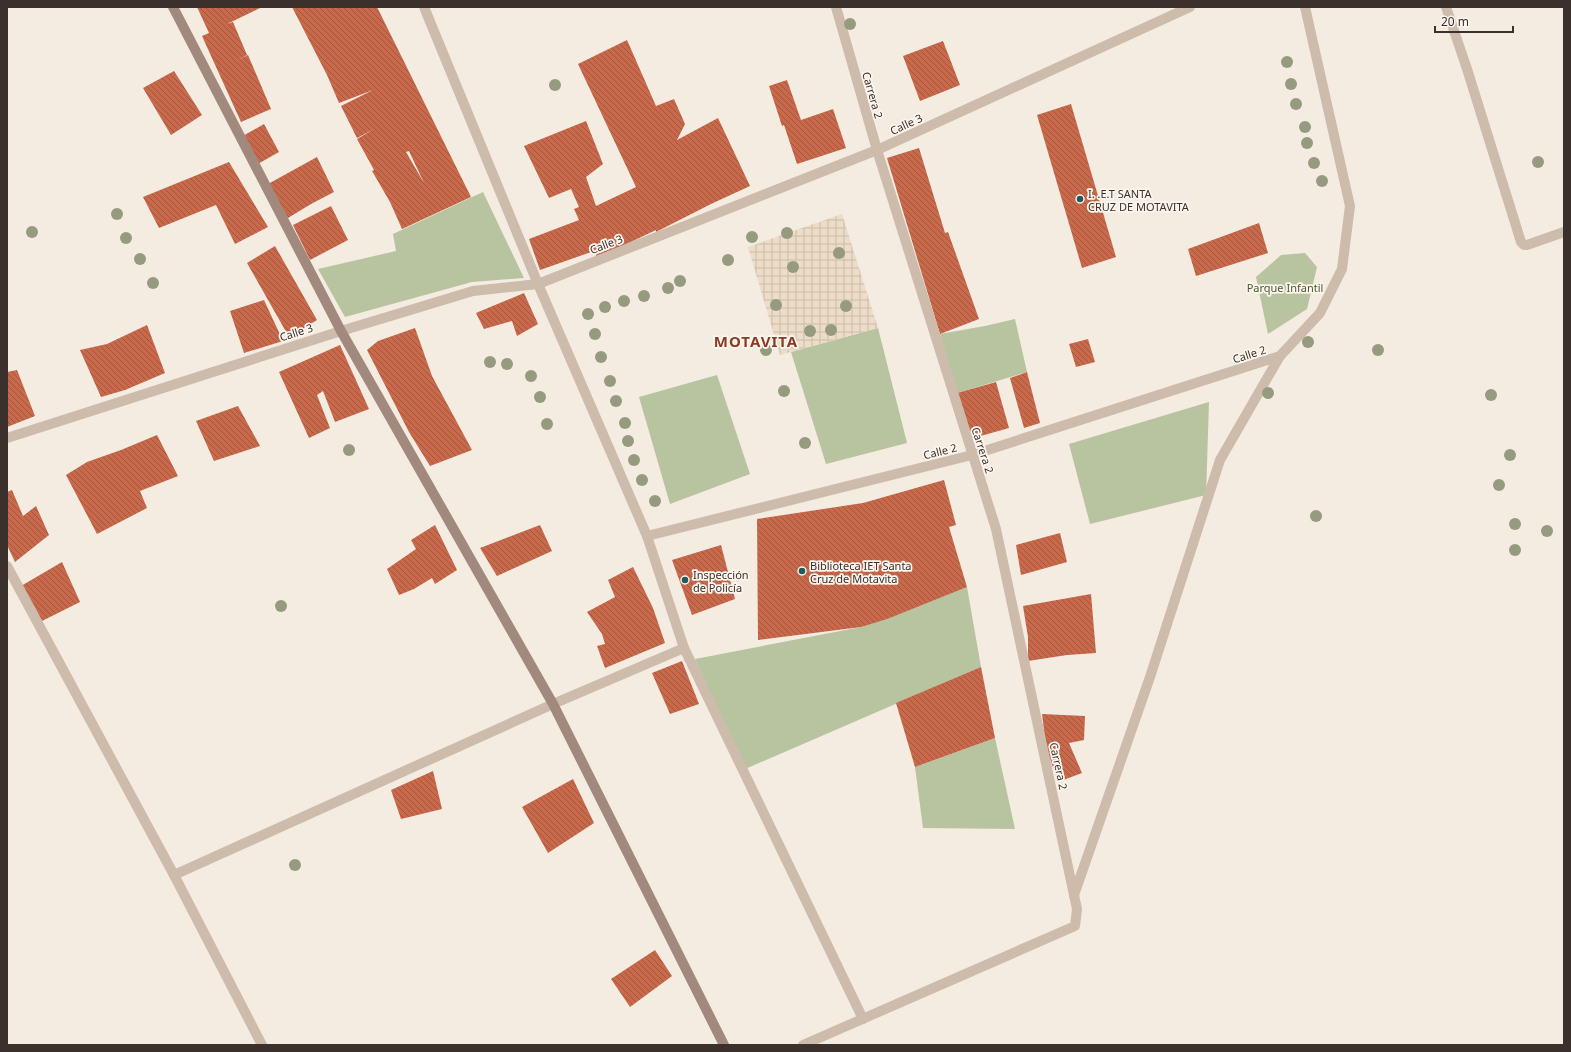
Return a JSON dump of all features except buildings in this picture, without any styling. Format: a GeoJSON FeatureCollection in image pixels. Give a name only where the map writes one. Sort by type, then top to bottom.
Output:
{"type":"FeatureCollection","features":[{"type":"Feature","properties":{"kind":"street"},"geometry":{"type":"LineString","coordinates":[[173,7],[341,331],[553,704],[724,1045]]}},
{"type":"Feature","properties":{"kind":"street"},"geometry":{"type":"LineString","coordinates":[[424,7],[538,284],[647,536],[684,648],[863,1019],[803,1045]]}},
{"type":"Feature","properties":{"kind":"street","name":"Carrera 2"},"geometry":{"type":"LineString","coordinates":[[836,7],[877,150],[996,529],[1077,909],[1075,926],[863,1019]]}},
{"type":"Feature","properties":{"kind":"street","name":"Calle 3"},"geometry":{"type":"LineString","coordinates":[[7,438],[341,331],[472,291],[538,284],[877,150],[1190,7]]}},
{"type":"Feature","properties":{"kind":"street"},"geometry":{"type":"LineString","coordinates":[[1074,895],[1150,678],[1220,460],[1280,356],[1320,312],[1342,270],[1350,206],[1305,7]]}},
{"type":"Feature","properties":{"kind":"street"},"geometry":{"type":"LineString","coordinates":[[1446,7],[1522,242],[1524,244],[1528,244],[1564,232]]}},
{"type":"Feature","properties":{"kind":"street","name":"Calle 2"},"geometry":{"type":"LineString","coordinates":[[647,536],[972,455],[1280,356]]}},
{"type":"Feature","properties":{"kind":"street"},"geometry":{"type":"LineString","coordinates":[[7,566],[174,875],[262,1045]]}},
{"type":"Feature","properties":{"kind":"street"},"geometry":{"type":"LineString","coordinates":[[174,875],[553,704],[684,648]]}},
{"type":"Feature","properties":{"kind":"green space"},"geometry":{"type":"Polygon","coordinates":[[[483,192],[524,278],[472,282],[345,317],[318,269],[396,251],[393,234],[483,192]]]}},
{"type":"Feature","properties":{"kind":"green space","name":"Parque Infantil"},"geometry":{"type":"Polygon","coordinates":[[[1305,253],[1317,267],[1307,309],[1268,334],[1256,277],[1281,255],[1305,253]]]}},
{"type":"Feature","properties":{"kind":"green space"},"geometry":{"type":"Polygon","coordinates":[[[1015,319],[1027,372],[957,393],[940,334],[1015,319]]]}},
{"type":"Feature","properties":{"kind":"green space"},"geometry":{"type":"Polygon","coordinates":[[[878,328],[907,443],[826,464],[791,352],[878,328]]]}},
{"type":"Feature","properties":{"kind":"green space"},"geometry":{"type":"Polygon","coordinates":[[[717,375],[750,474],[670,504],[639,397],[717,375]]]}},
{"type":"Feature","properties":{"kind":"green space"},"geometry":{"type":"Polygon","coordinates":[[[1209,402],[1206,495],[1090,524],[1069,444],[1209,402]]]}},
{"type":"Feature","properties":{"kind":"green space"},"geometry":{"type":"Polygon","coordinates":[[[967,587],[981,667],[745,769],[695,659],[861,627],[967,587]]]}},
{"type":"Feature","properties":{"kind":"green space"},"geometry":{"type":"Polygon","coordinates":[[[995,738],[1015,829],[923,828],[915,767],[995,738]]]}},
{"type":"Feature","properties":{"kind":"shaded area"},"geometry":{"type":"Polygon","coordinates":[[[842,214],[878,328],[780,355],[748,247],[842,214]]]}},
{"type":"Feature","properties":{"kind":"place","name":"I. .E.T SANTA CRUZ DE MOTAVITA"},"geometry":{"type":"Point","coordinates":[1080,199]}},
{"type":"Feature","properties":{"kind":"place","name":"Biblioteca IET Santa Cruz de Motavita"},"geometry":{"type":"Point","coordinates":[802,571]}},
{"type":"Feature","properties":{"kind":"place","name":"Inspección de Policía"},"geometry":{"type":"Point","coordinates":[685,580]}},
{"type":"Feature","properties":{"kind":"district","name":"MOTAVITA"},"geometry":{"type":"Point","coordinates":[756,341]}}]}
